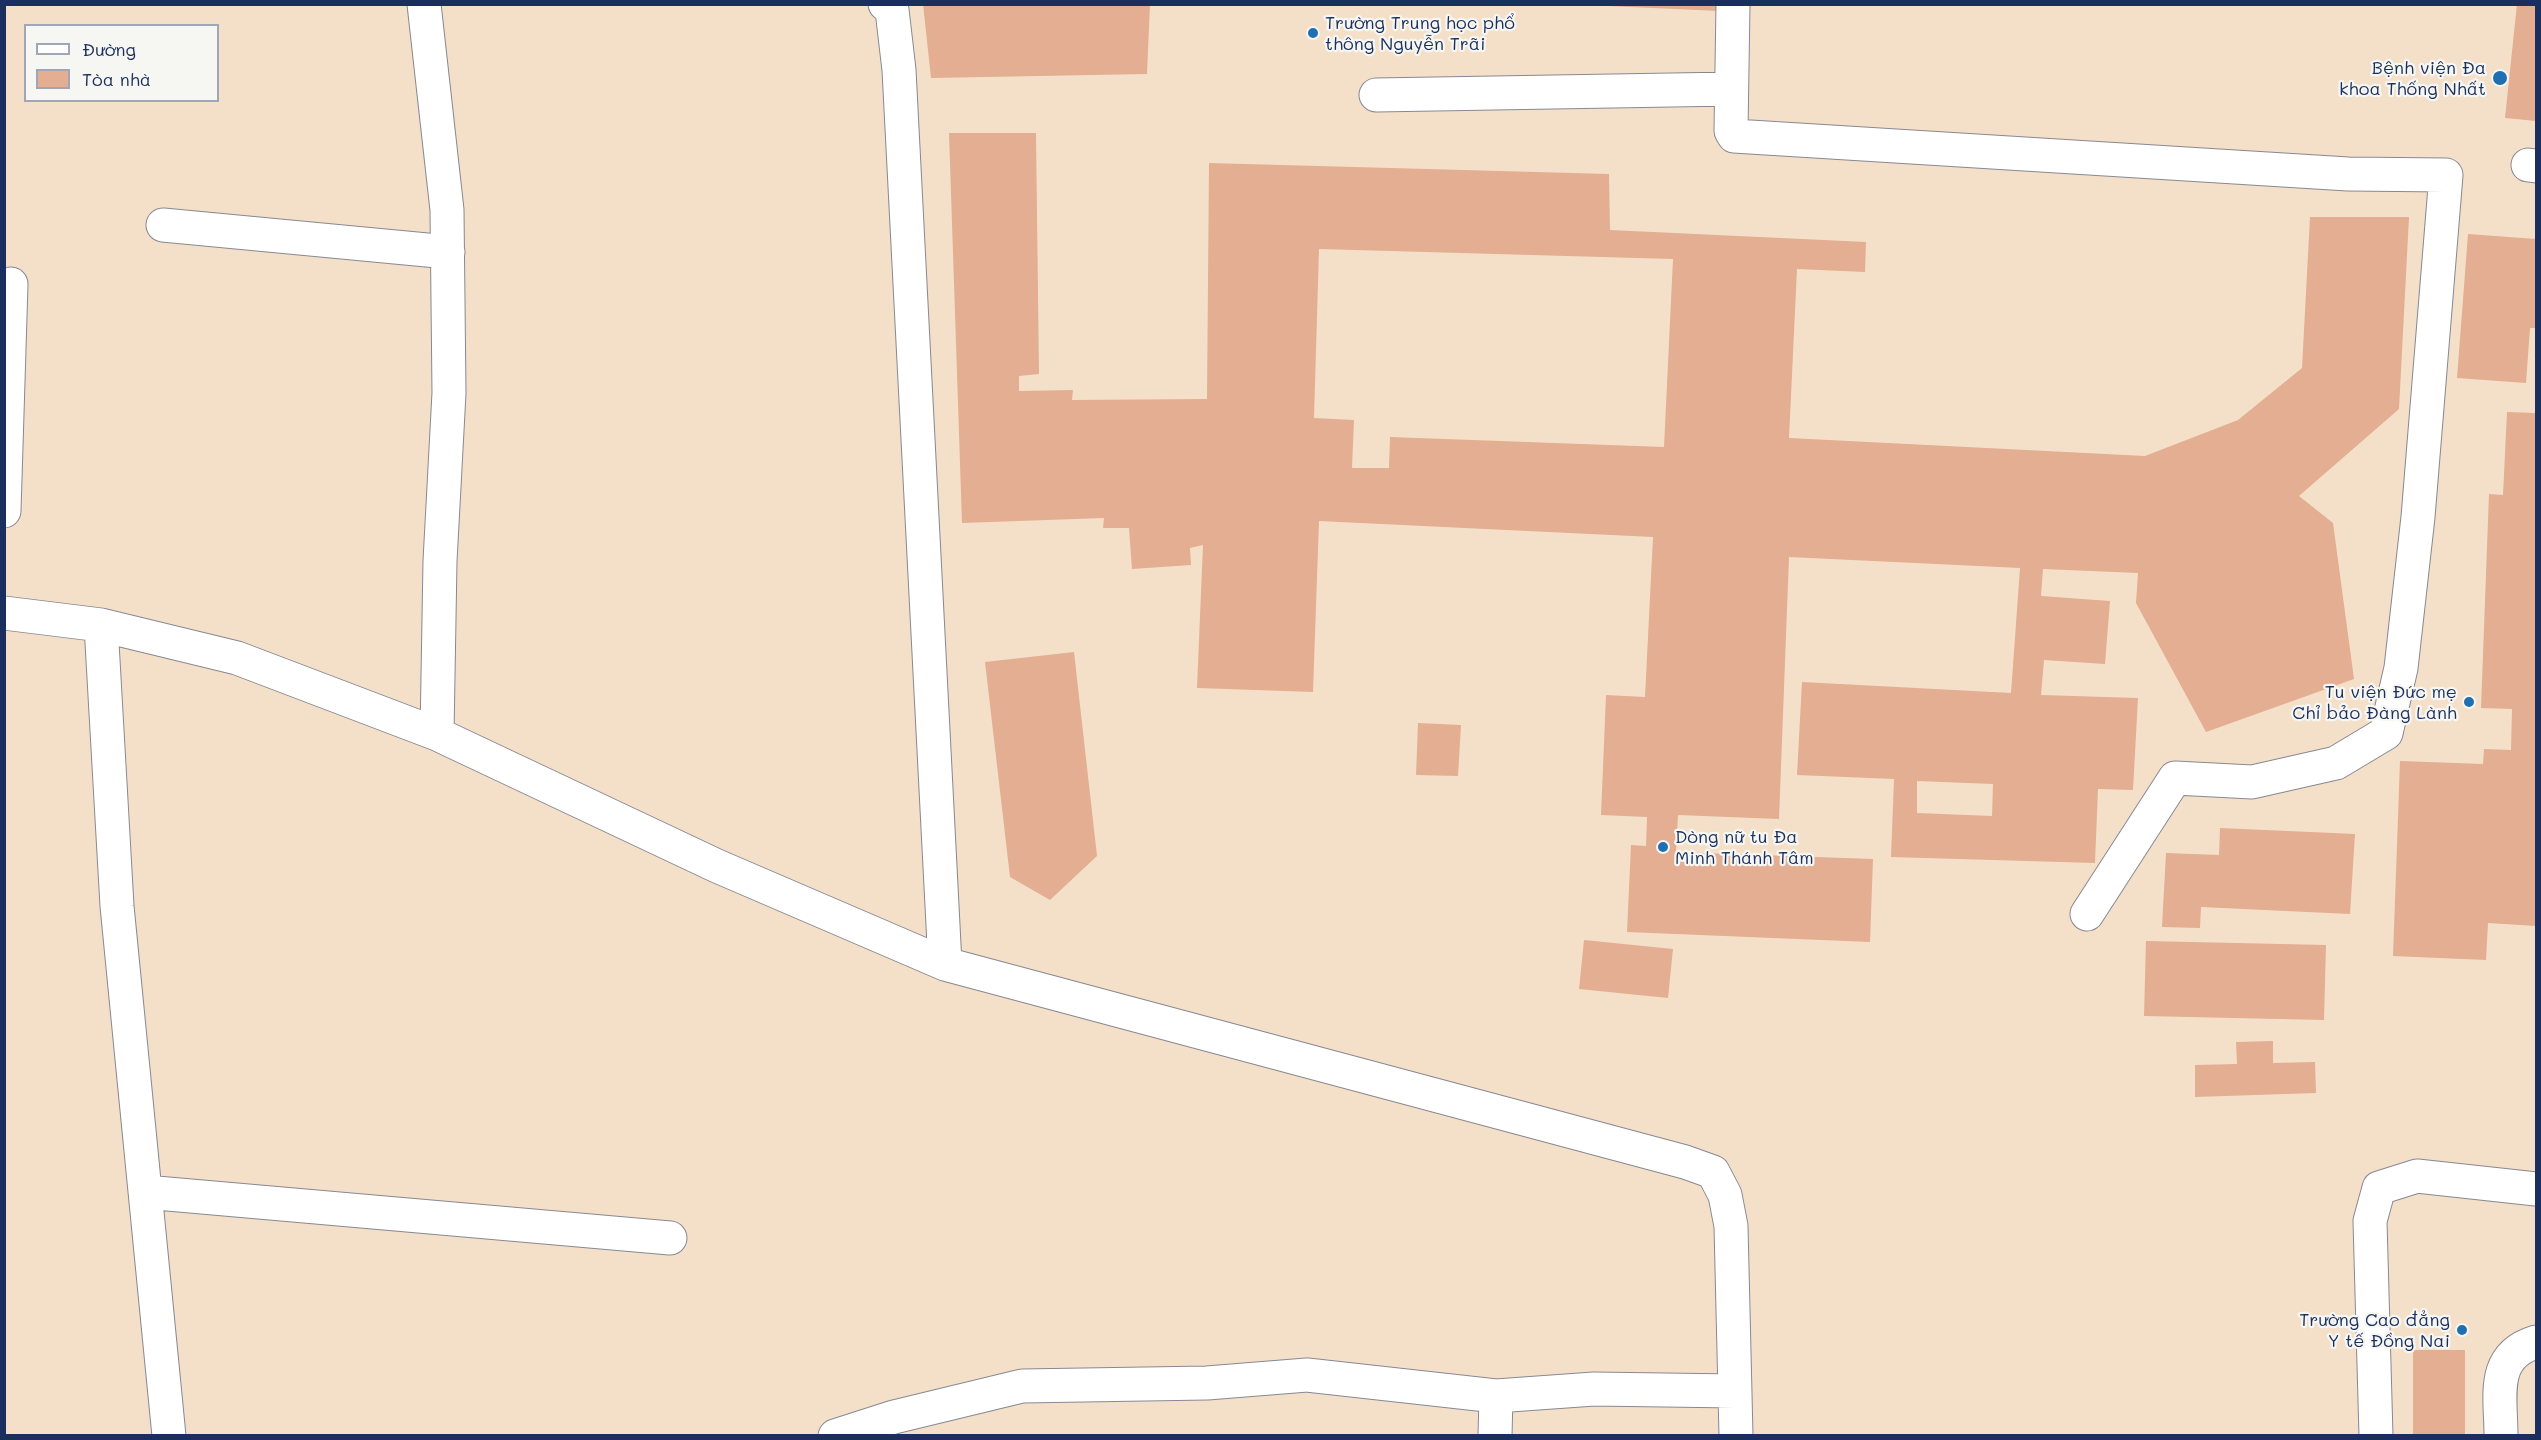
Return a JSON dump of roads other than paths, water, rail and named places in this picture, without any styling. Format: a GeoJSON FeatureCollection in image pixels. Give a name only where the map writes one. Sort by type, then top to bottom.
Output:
{"type":"FeatureCollection","features":[{"type":"Feature","properties":{"kind":"street"},"geometry":{"type":"LineString","coordinates":[[424,4],[447,210],[448,252],[449,393],[440,561],[437,734]]}},
{"type":"Feature","properties":{"kind":"street"},"geometry":{"type":"LineString","coordinates":[[885,4],[892,10],[899,70],[945,964]]}},
{"type":"Feature","properties":{"kind":"street"},"geometry":{"type":"LineString","coordinates":[[1733,4],[1731,131],[1734,136],[2348,174],[2446,175],[2418,517],[2401,668],[2386,733],[2336,763],[2252,782],[2175,778],[2087,914]]}},
{"type":"Feature","properties":{"kind":"street"},"geometry":{"type":"LineString","coordinates":[[1376,95],[1731,89]]}},
{"type":"Feature","properties":{"kind":"street"},"geometry":{"type":"LineString","coordinates":[[164,225],[448,252]]}},
{"type":"Feature","properties":{"kind":"street"},"geometry":{"type":"LineString","coordinates":[[4,511],[11,284]]}},
{"type":"Feature","properties":{"kind":"street"},"geometry":{"type":"LineString","coordinates":[[4,613],[101,625],[237,657],[437,734],[717,866],[945,964],[1685,1162],[1713,1172],[1725,1195],[1731,1226],[1736,1436]]}},
{"type":"Feature","properties":{"kind":"street"},"geometry":{"type":"LineString","coordinates":[[101,625],[117,906],[169,1436]]}},
{"type":"Feature","properties":{"kind":"street"},"geometry":{"type":"LineString","coordinates":[[2376,1436],[2370,1221],[2379,1188],[2417,1176],[2536,1189]]}},
{"type":"Feature","properties":{"kind":"street"},"geometry":{"type":"LineString","coordinates":[[145,1192],[670,1238]]}},
{"type":"Feature","properties":{"kind":"street"},"geometry":{"type":"LineString","coordinates":[[2501,1436],[2500,1372],[2513,1353],[2536,1342]]}},
{"type":"Feature","properties":{"kind":"street"},"geometry":{"type":"LineString","coordinates":[[835,1436],[894,1417],[1022,1386],[1207,1383],[1307,1375],[1496,1396],[1594,1389],[1735,1391]]}},
{"type":"Feature","properties":{"kind":"street"},"geometry":{"type":"LineString","coordinates":[[1495,1436],[1496,1396]]}},
{"type":"Feature","properties":{"kind":"place","name":"Trường Trung học phổ thông Nguyễn Trãi"},"geometry":{"type":"Point","coordinates":[1313,33]}},
{"type":"Feature","properties":{"kind":"place","name":"Bệnh viện Đa khoa Thống Nhất"},"geometry":{"type":"Point","coordinates":[2500,78]}},
{"type":"Feature","properties":{"kind":"place","name":"Tu viện Đức mẹ Chỉ bảo Đàng Lành"},"geometry":{"type":"Point","coordinates":[2469,702]}},
{"type":"Feature","properties":{"kind":"place","name":"Dòng nữ tu Đa Minh Thánh Tâm"},"geometry":{"type":"Point","coordinates":[1663,847]}},
{"type":"Feature","properties":{"kind":"place","name":"Trường Cao đẳng Y tế Đồng Nai"},"geometry":{"type":"Point","coordinates":[2462,1330]}}]}
